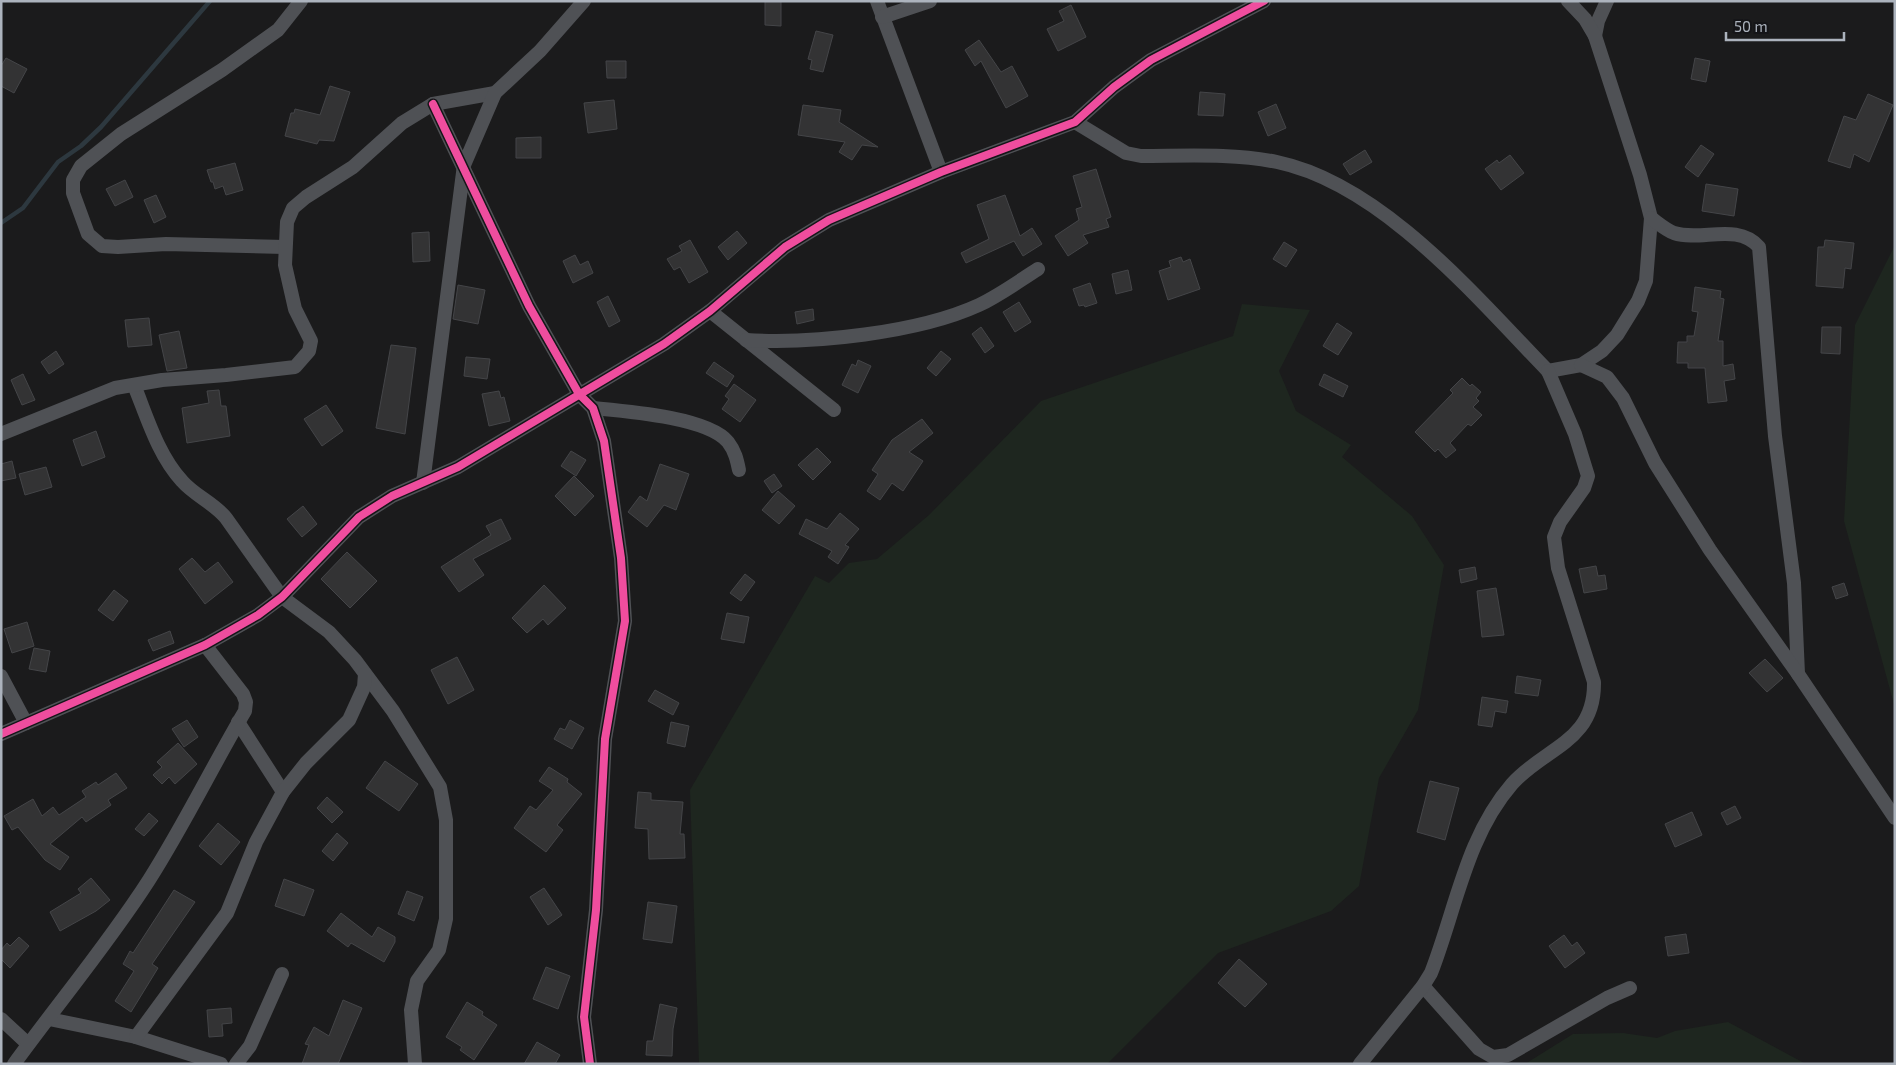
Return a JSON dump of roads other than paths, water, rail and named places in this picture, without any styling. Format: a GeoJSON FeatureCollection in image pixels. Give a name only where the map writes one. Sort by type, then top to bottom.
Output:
{"type":"FeatureCollection","features":[{"type":"Feature","properties":{"kind":"street"},"geometry":{"type":"LineString","coordinates":[[285,247],[174,244],[102,246],[88,234],[73,193],[73,180],[81,166],[121,134],[222,70],[278,30],[300,1]]}},
{"type":"Feature","properties":{"kind":"street"},"geometry":{"type":"LineString","coordinates":[[423,483],[464,165],[495,94],[540,51],[584,1]]}},
{"type":"Feature","properties":{"kind":"street"},"geometry":{"type":"LineString","coordinates":[[877,1],[941,172]]}},
{"type":"Feature","properties":{"kind":"street"},"geometry":{"type":"LineString","coordinates":[[882,17],[930,1]]}},
{"type":"Feature","properties":{"kind":"street"},"geometry":{"type":"LineString","coordinates":[[1,734],[204,644],[258,615],[282,597],[359,517],[392,496],[458,467],[664,344],[710,311],[785,247],[829,220],[941,172],[1075,122],[1114,86],[1151,60],[1264,1]]}},
{"type":"Feature","properties":{"kind":"street"},"geometry":{"type":"LineString","coordinates":[[1548,371],[1581,365],[1602,351],[1617,335],[1638,301],[1646,282],[1651,218],[1640,175],[1595,36],[1585,20],[1568,1]]}},
{"type":"Feature","properties":{"kind":"street"},"geometry":{"type":"LineString","coordinates":[[1595,36],[1598,20],[1607,1]]}},
{"type":"Feature","properties":{"kind":"street"},"geometry":{"type":"LineString","coordinates":[[1,434],[115,388],[162,380],[295,367],[309,351],[310,341],[296,309],[285,265],[287,222],[293,208],[306,197],[353,167],[402,123],[433,104],[495,94]]}},
{"type":"Feature","properties":{"kind":"street"},"geometry":{"type":"LineString","coordinates":[[433,104],[464,165],[529,306],[579,394],[593,408],[604,441],[626,601],[625,621],[605,739],[596,910],[584,1017],[590,1064]]}},
{"type":"Feature","properties":{"kind":"street"},"geometry":{"type":"LineString","coordinates":[[1075,122],[1126,153],[1140,156],[1240,158],[1276,162],[1336,182],[1398,225],[1432,253],[1548,371],[1575,434],[1588,476],[1584,488],[1560,522],[1554,538],[1558,568],[1594,682],[1594,701],[1579,730],[1514,782],[1489,817],[1466,866],[1439,952],[1423,986],[1360,1064]]}},
{"type":"Feature","properties":{"kind":"street"},"geometry":{"type":"LineString","coordinates":[[1651,218],[1674,233],[1746,236],[1759,247],[1775,436],[1794,583],[1798,674]]}},
{"type":"Feature","properties":{"kind":"street"},"geometry":{"type":"LineString","coordinates":[[746,340],[772,342],[819,338],[884,330],[941,320],[980,304],[1038,268]]}},
{"type":"Feature","properties":{"kind":"street"},"geometry":{"type":"LineString","coordinates":[[710,311],[834,410]]}},
{"type":"Feature","properties":{"kind":"street"},"geometry":{"type":"LineString","coordinates":[[1581,365],[1607,377],[1623,398],[1655,463],[1686,513],[1895,818]]}},
{"type":"Feature","properties":{"kind":"street"},"geometry":{"type":"LineString","coordinates":[[134,385],[168,462],[190,489],[217,506],[282,597],[329,632],[365,674],[393,711],[440,787],[444,803],[446,919],[439,950],[417,980],[411,1010],[415,1064]]}},
{"type":"Feature","properties":{"kind":"street"},"geometry":{"type":"LineString","coordinates":[[593,408],[658,416],[714,430],[728,441],[736,455],[739,470]]}},
{"type":"Feature","properties":{"kind":"street"},"geometry":{"type":"LineString","coordinates":[[14,1063],[49,1020],[148,882],[190,812],[208,775],[245,711],[246,702],[243,694],[204,644]]}},
{"type":"Feature","properties":{"kind":"street"},"geometry":{"type":"LineString","coordinates":[[136,1037],[227,913],[256,842],[283,792],[306,762],[349,720],[364,686],[365,674]]}},
{"type":"Feature","properties":{"kind":"street"},"geometry":{"type":"LineString","coordinates":[[1,676],[26,723]]}},
{"type":"Feature","properties":{"kind":"street"},"geometry":{"type":"LineString","coordinates":[[238,722],[283,792]]}},
{"type":"Feature","properties":{"kind":"street"},"geometry":{"type":"LineString","coordinates":[[236,1064],[250,1046],[282,974]]}},
{"type":"Feature","properties":{"kind":"street"},"geometry":{"type":"LineString","coordinates":[[1423,986],[1479,1049],[1494,1057],[1508,1055],[1607,998],[1630,988]]}},
{"type":"Feature","properties":{"kind":"street"},"geometry":{"type":"LineString","coordinates":[[1,1019],[28,1044]]}},
{"type":"Feature","properties":{"kind":"street"},"geometry":{"type":"LineString","coordinates":[[49,1020],[136,1037],[221,1064]]}},
{"type":"Feature","properties":{"kind":"waterway"},"geometry":{"type":"LineString","coordinates":[[1,223],[23,208],[58,162],[81,146],[101,127],[210,1]]}}]}
